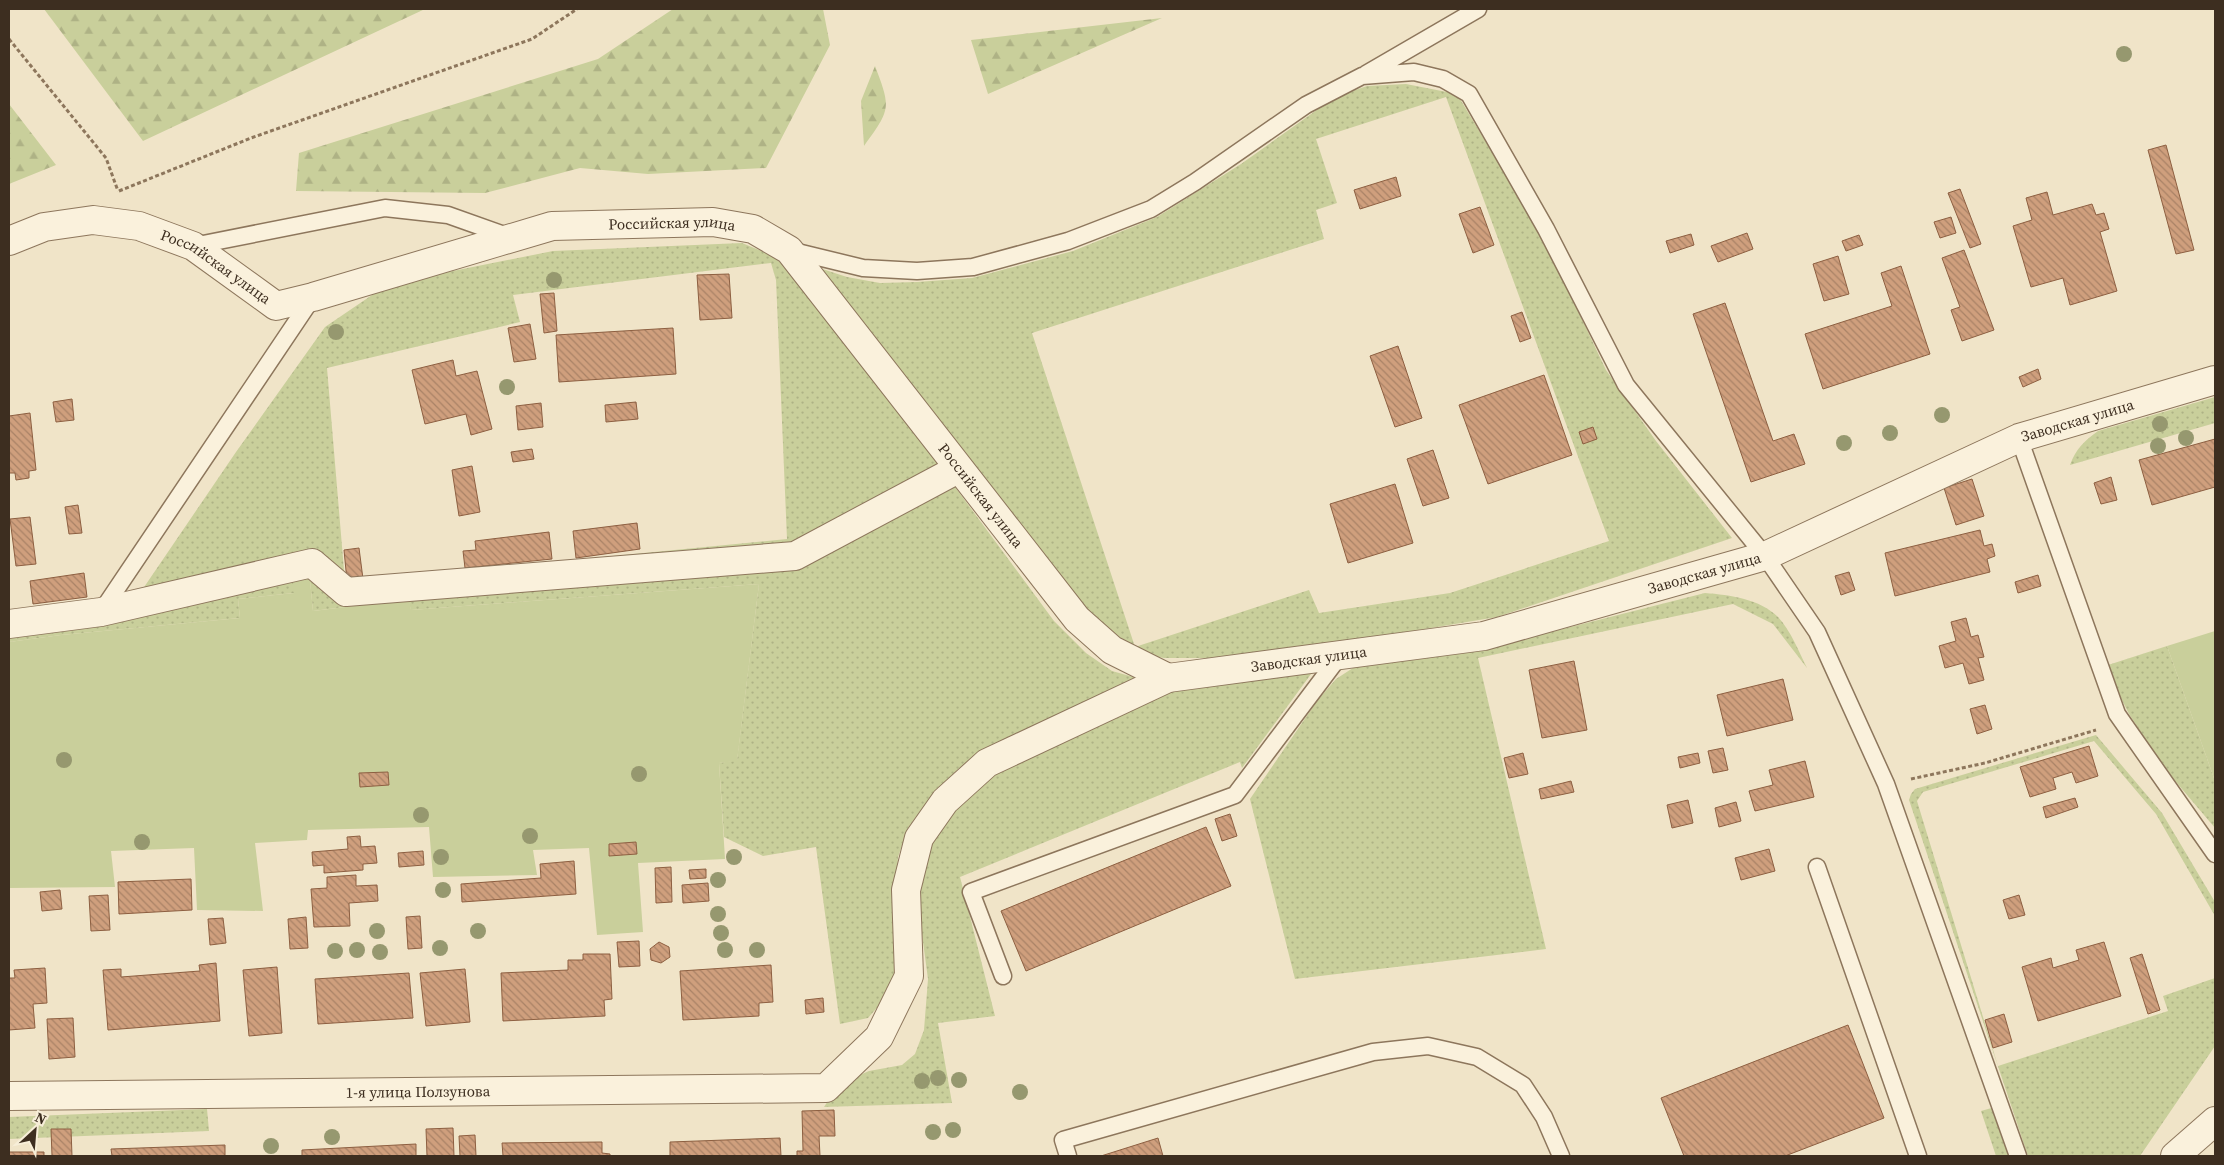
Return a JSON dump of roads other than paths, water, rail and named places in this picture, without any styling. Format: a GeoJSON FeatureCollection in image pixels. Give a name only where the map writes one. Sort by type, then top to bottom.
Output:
{"type":"FeatureCollection","features":[{"type":"Feature","properties":{"kind":"street","name":"Российская улица"},"geometry":{"type":"LineString","coordinates":[[9,241],[44,227],[93,220],[139,226],[193,246],[276,306],[313,297],[552,226],[713,222],[753,229],[789,250],[958,469],[1077,619],[1112,650],[1168,678]]}},
{"type":"Feature","properties":{"kind":"street","name":"Заводская улица"},"geometry":{"type":"LineString","coordinates":[[826,1088],[879,1037],[909,976],[906,890],[919,838],[945,801],[987,763],[1168,678],[1339,657],[1484,636],[1765,556],[2019,438],[2215,380]]}},
{"type":"Feature","properties":{"kind":"street"},"geometry":{"type":"LineString","coordinates":[[9,624],[101,612],[312,563],[346,592],[795,556],[958,469]]}},
{"type":"Feature","properties":{"kind":"street","name":"1-я улица Ползунова"},"geometry":{"type":"LineString","coordinates":[[9,1096],[826,1088]]}},
{"type":"Feature","properties":{"kind":"street"},"geometry":{"type":"LineString","coordinates":[[2175,1156],[2215,1121]]}},
{"type":"Feature","properties":{"kind":"lane"},"geometry":{"type":"LineString","coordinates":[[789,250],[863,268],[916,271],[974,267],[1068,242],[1151,209],[1195,182],[1306,105],[1362,76],[1478,9]]}},
{"type":"Feature","properties":{"kind":"lane"},"geometry":{"type":"LineString","coordinates":[[1362,76],[1414,72],[1444,79],[1469,94],[1546,229],[1626,385],[1765,556],[1817,632],[1886,784],[2018,1156]]}},
{"type":"Feature","properties":{"kind":"lane"},"geometry":{"type":"LineString","coordinates":[[193,246],[386,208],[448,215],[513,238]]}},
{"type":"Feature","properties":{"kind":"lane"},"geometry":{"type":"LineString","coordinates":[[101,612],[313,297]]}},
{"type":"Feature","properties":{"kind":"lane"},"geometry":{"type":"LineString","coordinates":[[2019,438],[2117,714],[2215,854]]}},
{"type":"Feature","properties":{"kind":"lane"},"geometry":{"type":"LineString","coordinates":[[1003,976],[971,892],[1235,795],[1339,657]]}},
{"type":"Feature","properties":{"kind":"lane"},"geometry":{"type":"LineString","coordinates":[[1818,867],[1918,1156]]}},
{"type":"Feature","properties":{"kind":"lane"},"geometry":{"type":"LineString","coordinates":[[1068,1156],[1063,1140],[1373,1052],[1428,1046],[1477,1057],[1523,1085],[1544,1116],[1561,1156]]}}]}
